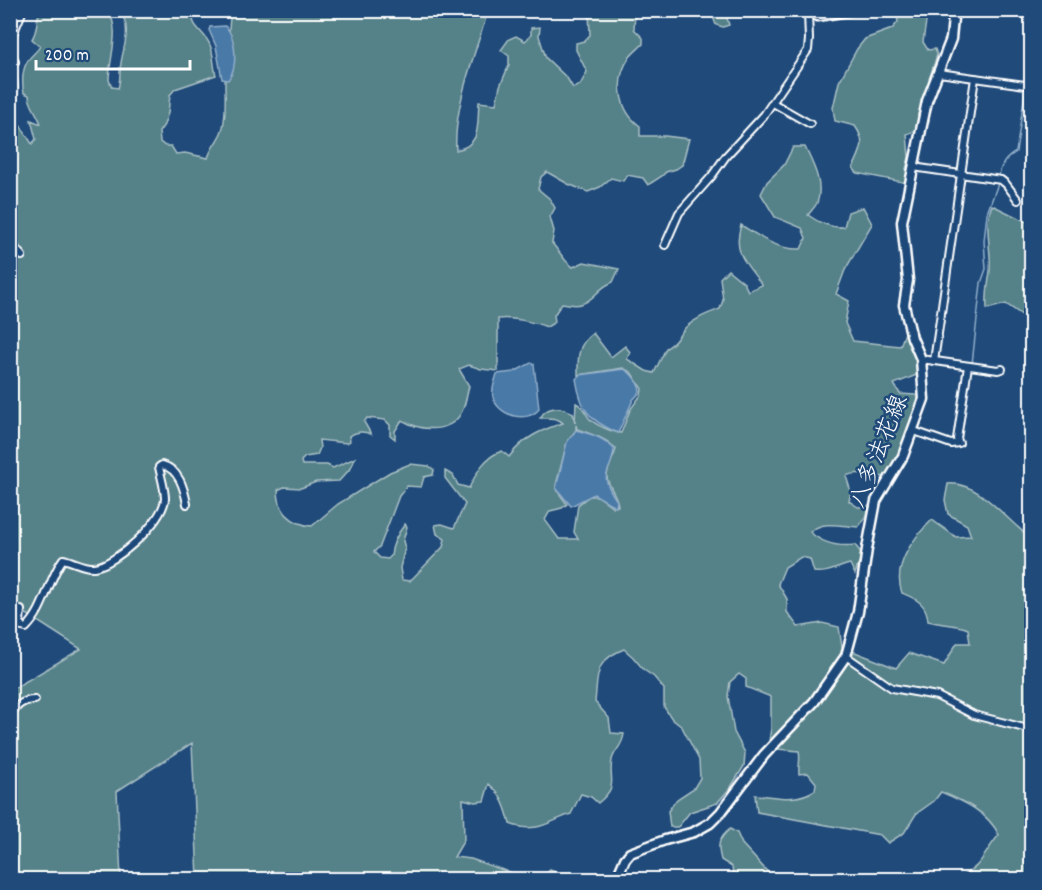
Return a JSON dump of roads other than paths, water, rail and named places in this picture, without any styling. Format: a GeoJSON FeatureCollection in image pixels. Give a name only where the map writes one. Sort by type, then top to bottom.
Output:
{"type":"FeatureCollection","features":[{"type":"Feature","properties":{"kind":"main road"},"geometry":{"type":"LineString","coordinates":[[806,12],[818,16],[853,10]]}},
{"type":"Feature","properties":{"kind":"main road","name":"八多法花線"},"geometry":{"type":"LineString","coordinates":[[616,879],[625,859],[630,854],[665,840],[694,832],[710,823],[764,755],[814,702],[846,656],[858,612],[876,501],[903,456],[924,399],[921,359],[912,338],[904,305],[908,280],[902,222],[927,101],[951,39],[953,18],[951,10]]}},
{"type":"Feature","properties":{"kind":"street"},"geometry":{"type":"LineString","coordinates":[[10,41],[23,10]]}},
{"type":"Feature","properties":{"kind":"street"},"geometry":{"type":"LineString","coordinates":[[665,245],[679,213],[726,156],[764,115],[808,50],[806,12]]}},
{"type":"Feature","properties":{"kind":"street"},"geometry":{"type":"LineString","coordinates":[[10,50],[12,62]]}},
{"type":"Feature","properties":{"kind":"street"},"geometry":{"type":"LineString","coordinates":[[939,73],[1028,86]]}},
{"type":"Feature","properties":{"kind":"street"},"geometry":{"type":"LineString","coordinates":[[934,361],[975,78]]}},
{"type":"Feature","properties":{"kind":"street"},"geometry":{"type":"LineString","coordinates":[[773,103],[810,124]]}},
{"type":"Feature","properties":{"kind":"street"},"geometry":{"type":"LineString","coordinates":[[913,167],[999,180],[1006,184],[1018,200]]}},
{"type":"Feature","properties":{"kind":"street"},"geometry":{"type":"LineString","coordinates":[[10,242],[22,256]]}},
{"type":"Feature","properties":{"kind":"street"},"geometry":{"type":"LineString","coordinates":[[921,359],[1002,369]]}},
{"type":"Feature","properties":{"kind":"street"},"geometry":{"type":"LineString","coordinates":[[914,431],[951,444],[959,443],[957,439],[970,366]]}},
{"type":"Feature","properties":{"kind":"street"},"geometry":{"type":"LineString","coordinates":[[10,618],[18,609],[21,610],[22,627],[26,628],[33,621],[47,594],[56,569],[63,559],[85,566],[102,566],[143,535],[158,518],[165,498],[159,467],[162,465],[175,473],[184,487],[187,504]]}},
{"type":"Feature","properties":{"kind":"street"},"geometry":{"type":"LineString","coordinates":[[846,656],[892,688],[937,696],[974,715],[1032,730]]}},
{"type":"Feature","properties":{"kind":"street"},"geometry":{"type":"LineString","coordinates":[[10,718],[21,702],[35,700]]}},
{"type":"Feature","properties":{"kind":"water"},"geometry":{"type":"Polygon","coordinates":[[[225,26],[232,37],[235,53],[235,61],[228,80],[222,79],[216,46],[209,30],[210,27],[225,26]]]}},
{"type":"Feature","properties":{"kind":"water"},"geometry":{"type":"Polygon","coordinates":[[[531,363],[534,364],[539,409],[527,416],[513,416],[501,409],[493,397],[497,374],[514,372],[531,363]]]}},
{"type":"Feature","properties":{"kind":"water"},"geometry":{"type":"Polygon","coordinates":[[[624,369],[635,379],[640,392],[633,400],[618,433],[599,423],[588,413],[580,399],[576,379],[580,375],[624,369]]]}},
{"type":"Feature","properties":{"kind":"water"},"geometry":{"type":"Polygon","coordinates":[[[576,430],[601,439],[614,449],[606,478],[617,501],[616,507],[594,494],[571,506],[556,488],[567,442],[576,430]]]}},
{"type":"Feature","properties":{"kind":"waterway"},"geometry":{"type":"LineString","coordinates":[[999,176],[1004,162],[1016,152],[1026,86]]}},
{"type":"Feature","properties":{"kind":"waterway"},"geometry":{"type":"LineString","coordinates":[[972,364],[981,283],[986,269],[984,241],[987,213],[999,181]]}},
{"type":"Feature","properties":{"kind":"waterway"},"geometry":{"type":"LineString","coordinates":[[965,406],[971,369]]}}]}
